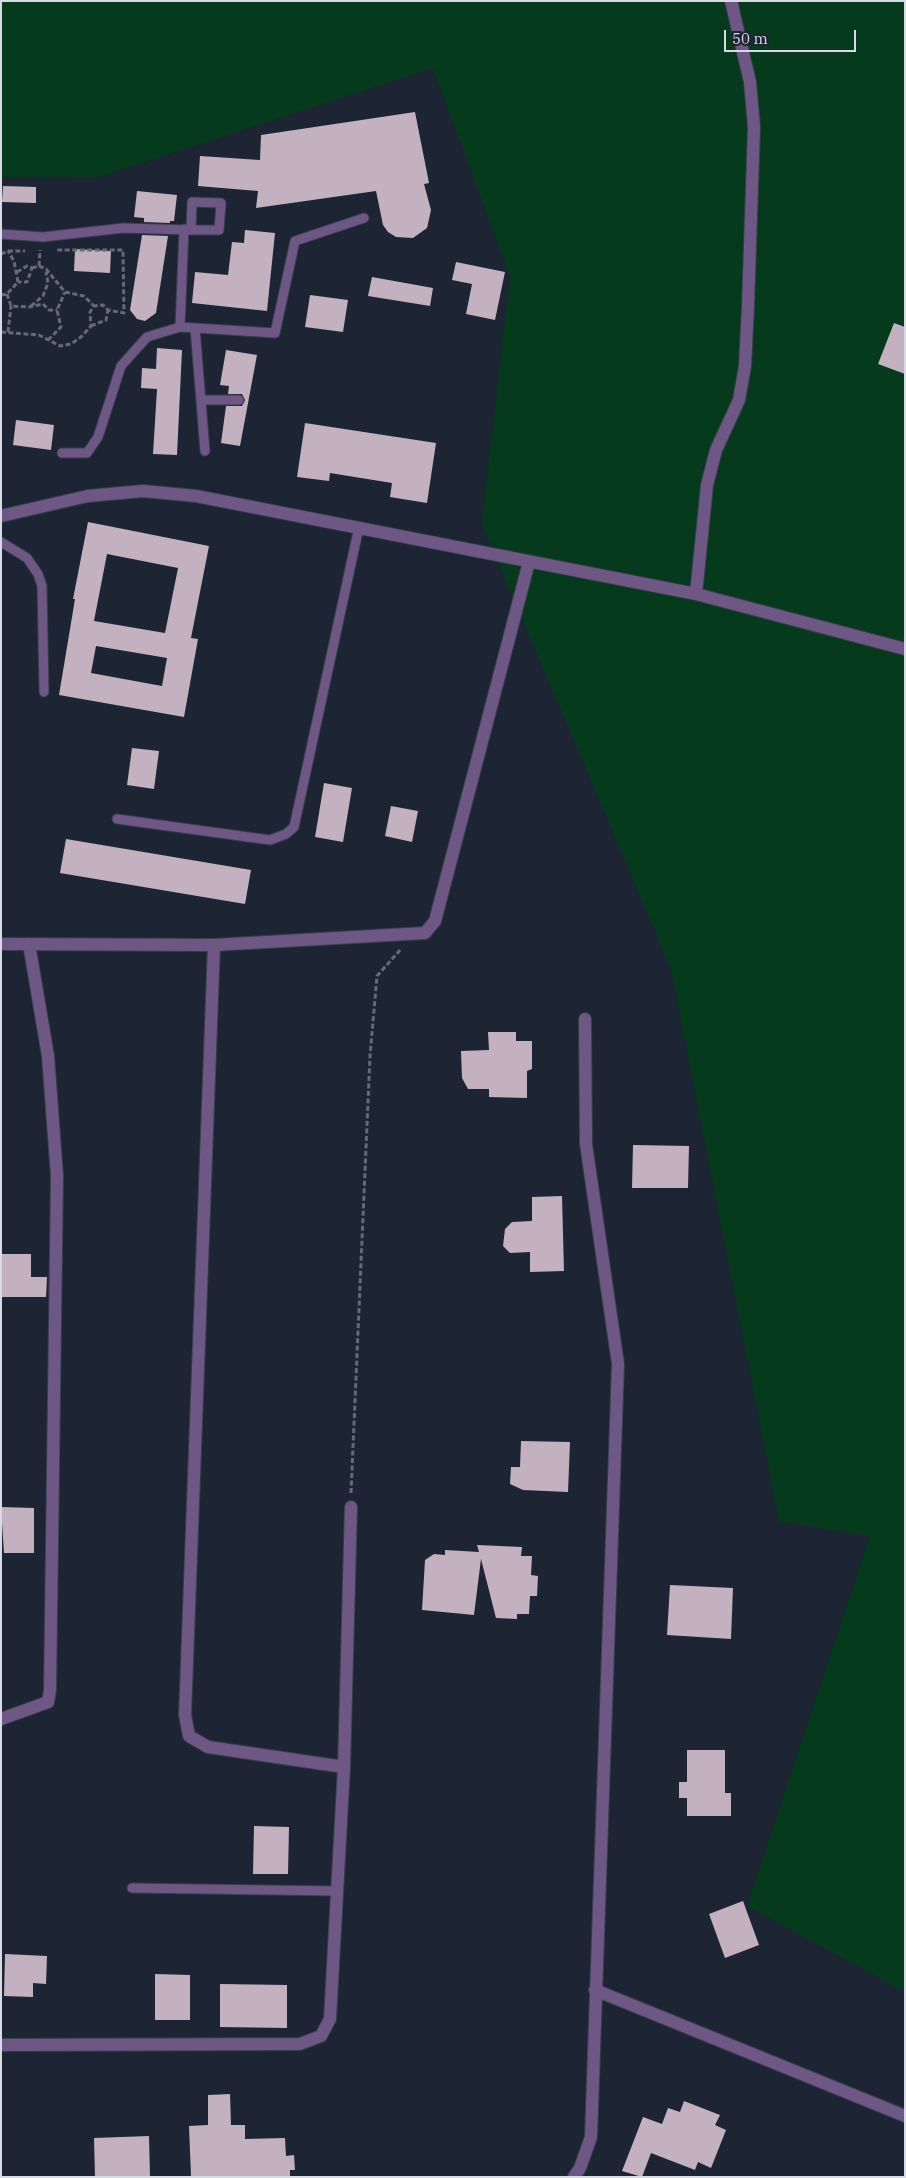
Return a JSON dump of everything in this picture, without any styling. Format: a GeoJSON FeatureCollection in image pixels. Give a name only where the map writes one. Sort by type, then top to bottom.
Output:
{"type":"FeatureCollection","features":[{"type":"Feature","properties":{"kind":"street"},"geometry":{"type":"LineString","coordinates":[[696,594],[707,485],[716,450],[739,400],[748,314],[754,128],[750,82],[732,1]]}},
{"type":"Feature","properties":{"kind":"street"},"geometry":{"type":"LineString","coordinates":[[1,516],[88,496],[143,490],[196,496],[696,594],[905,649]]}},
{"type":"Feature","properties":{"kind":"street"},"geometry":{"type":"LineString","coordinates":[[1,944],[214,945],[425,933],[435,921],[529,562]]}},
{"type":"Feature","properties":{"kind":"street"},"geometry":{"type":"LineString","coordinates":[[1,1719],[48,1702],[50,1690],[57,1176],[48,1056],[29,944]]}},
{"type":"Feature","properties":{"kind":"street"},"geometry":{"type":"LineString","coordinates":[[214,945],[185,1715],[190,1736],[208,1747],[344,1767]]}},
{"type":"Feature","properties":{"kind":"street"},"geometry":{"type":"LineString","coordinates":[[574,2177],[580,2168],[591,2137],[618,1364],[586,1144],[586,1019]]}},
{"type":"Feature","properties":{"kind":"street"},"geometry":{"type":"LineString","coordinates":[[1,2045],[300,2044],[321,2036],[330,2019],[344,1767],[351,1507]]}},
{"type":"Feature","properties":{"kind":"street"},"geometry":{"type":"LineString","coordinates":[[595,1990],[905,2116]]}},
{"type":"Feature","properties":{"kind":"lane"},"geometry":{"type":"LineString","coordinates":[[1,234],[43,237],[123,228],[187,229],[219,230],[221,203],[192,202],[187,229],[180,327]]}},
{"type":"Feature","properties":{"kind":"lane"},"geometry":{"type":"LineString","coordinates":[[62,452],[87,452],[98,437],[121,366],[147,337],[180,327],[275,333],[295,241],[364,218]]}},
{"type":"Feature","properties":{"kind":"lane"},"geometry":{"type":"LineString","coordinates":[[195,328],[205,451]]}},
{"type":"Feature","properties":{"kind":"lane"},"geometry":{"type":"LineString","coordinates":[[202,400],[239,400]]}},
{"type":"Feature","properties":{"kind":"lane"},"geometry":{"type":"LineString","coordinates":[[118,819],[270,840],[286,834],[294,827],[359,527]]}},
{"type":"Feature","properties":{"kind":"lane"},"geometry":{"type":"LineString","coordinates":[[1,542],[27,558],[38,574],[42,586],[44,692]]}},
{"type":"Feature","properties":{"kind":"lane"},"geometry":{"type":"LineString","coordinates":[[132,1888],[337,1891]]}},
{"type":"Feature","properties":{"kind":"path"},"geometry":{"type":"LineString","coordinates":[[39,266],[40,250]]}},
{"type":"Feature","properties":{"kind":"path"},"geometry":{"type":"LineString","coordinates":[[1,254],[8,251],[122,250],[124,313],[108,310],[103,305],[94,306],[90,312],[91,326]]}},
{"type":"Feature","properties":{"kind":"path"},"geometry":{"type":"LineString","coordinates":[[8,251],[14,261],[18,282]]}},
{"type":"Feature","properties":{"kind":"path"},"geometry":{"type":"LineString","coordinates":[[17,272],[27,266],[32,268],[39,266],[46,269],[57,285],[65,292],[84,296],[94,306]]}},
{"type":"Feature","properties":{"kind":"path"},"geometry":{"type":"LineString","coordinates":[[1,295],[7,294],[18,282],[27,282],[32,268]]}},
{"type":"Feature","properties":{"kind":"path"},"geometry":{"type":"LineString","coordinates":[[29,307],[43,296],[48,283],[46,269]]}},
{"type":"Feature","properties":{"kind":"path"},"geometry":{"type":"LineString","coordinates":[[48,340],[61,327],[57,310],[65,292]]}},
{"type":"Feature","properties":{"kind":"path"},"geometry":{"type":"LineString","coordinates":[[7,294],[11,306],[8,332]]}},
{"type":"Feature","properties":{"kind":"path"},"geometry":{"type":"LineString","coordinates":[[11,306],[29,307],[43,304],[50,310],[57,310]]}},
{"type":"Feature","properties":{"kind":"path"},"geometry":{"type":"LineString","coordinates":[[1,332],[39,334],[60,346],[71,344],[91,326],[106,320],[108,310]]}},
{"type":"Feature","properties":{"kind":"path"},"geometry":{"type":"LineString","coordinates":[[351,1507],[370,1056],[377,976],[413,935]]}},
{"type":"Feature","properties":{"kind":"green space"},"geometry":{"type":"Polygon","coordinates":[[[1,1],[905,1],[905,1992],[747,1906],[870,1536],[779,1521],[671,969],[482,524],[510,276],[433,68],[96,178],[1,177],[1,1]]]}},
{"type":"Feature","properties":{"kind":"building"},"geometry":{"type":"Polygon","coordinates":[[[415,112],[429,183],[424,184],[431,210],[427,228],[413,238],[396,237],[388,232],[383,225],[376,191],[256,208],[258,191],[198,186],[200,156],[260,160],[261,135],[415,112]]]}},
{"type":"Feature","properties":{"kind":"building"},"geometry":{"type":"Polygon","coordinates":[[[3,186],[36,187],[36,203],[2,202],[3,186]]]}},
{"type":"Feature","properties":{"kind":"building"},"geometry":{"type":"Polygon","coordinates":[[[137,191],[177,195],[174,221],[170,221],[170,223],[144,222],[144,218],[134,217],[137,191]]]}},
{"type":"Feature","properties":{"kind":"building"},"geometry":{"type":"Polygon","coordinates":[[[245,230],[275,233],[267,311],[192,303],[195,272],[228,275],[232,242],[244,243],[245,230]]]}},
{"type":"Feature","properties":{"kind":"building"},"geometry":{"type":"Polygon","coordinates":[[[142,235],[168,236],[156,313],[145,321],[137,319],[130,310],[142,235]]]}},
{"type":"Feature","properties":{"kind":"building"},"geometry":{"type":"Polygon","coordinates":[[[75,249],[111,251],[110,273],[74,271],[75,249]]]}},
{"type":"Feature","properties":{"kind":"building"},"geometry":{"type":"Polygon","coordinates":[[[456,262],[505,272],[495,320],[466,314],[472,284],[452,280],[456,262]]]}},
{"type":"Feature","properties":{"kind":"building"},"geometry":{"type":"Polygon","coordinates":[[[372,277],[433,288],[430,306],[368,296],[372,277]]]}},
{"type":"Feature","properties":{"kind":"building"},"geometry":{"type":"Polygon","coordinates":[[[310,295],[348,300],[343,332],[305,327],[310,295]]]}},
{"type":"Feature","properties":{"kind":"building"},"geometry":{"type":"Polygon","coordinates":[[[894,323],[905,327],[905,374],[878,364],[894,323]]]}},
{"type":"Feature","properties":{"kind":"building"},"geometry":{"type":"Polygon","coordinates":[[[157,348],[182,350],[177,455],[153,454],[157,389],[141,388],[142,368],[156,369],[157,348]]]}},
{"type":"Feature","properties":{"kind":"building"},"geometry":{"type":"Polygon","coordinates":[[[226,350],[257,355],[240,446],[221,443],[226,406],[242,406],[245,400],[242,394],[228,394],[229,386],[220,385],[226,350]]]}},
{"type":"Feature","properties":{"kind":"building"},"geometry":{"type":"Polygon","coordinates":[[[16,420],[54,425],[51,450],[13,445],[16,420]]]}},
{"type":"Feature","properties":{"kind":"building"},"geometry":{"type":"Polygon","coordinates":[[[305,423],[436,443],[427,503],[390,497],[392,483],[330,473],[329,481],[297,477],[305,423]]]}},
{"type":"Feature","properties":{"kind":"building"},"geometry":{"type":"Polygon","coordinates":[[[88,522],[209,546],[191,638],[198,639],[184,717],[59,695],[75,599],[73,599],[88,522]],[[107,554],[94,621],[165,633],[178,568],[107,554]],[[96,646],[91,673],[162,686],[167,658],[96,646]]]}},
{"type":"Feature","properties":{"kind":"building"},"geometry":{"type":"Polygon","coordinates":[[[132,748],[159,751],[154,789],[127,785],[132,748]]]}},
{"type":"Feature","properties":{"kind":"building"},"geometry":{"type":"Polygon","coordinates":[[[324,783],[352,788],[343,842],[315,837],[324,783]]]}},
{"type":"Feature","properties":{"kind":"building"},"geometry":{"type":"Polygon","coordinates":[[[391,806],[418,811],[412,842],[385,836],[391,806]]]}},
{"type":"Feature","properties":{"kind":"building"},"geometry":{"type":"Polygon","coordinates":[[[66,839],[251,870],[245,904],[60,873],[66,839]]]}},
{"type":"Feature","properties":{"kind":"building"},"geometry":{"type":"Polygon","coordinates":[[[488,1032],[516,1032],[516,1041],[532,1041],[532,1069],[527,1071],[527,1098],[489,1097],[489,1089],[468,1089],[462,1078],[461,1051],[489,1050],[488,1032]]]}},
{"type":"Feature","properties":{"kind":"building"},"geometry":{"type":"Polygon","coordinates":[[[633,1145],[689,1146],[688,1188],[632,1188],[633,1145]]]}},
{"type":"Feature","properties":{"kind":"building"},"geometry":{"type":"Polygon","coordinates":[[[562,1196],[564,1271],[530,1272],[530,1252],[510,1253],[503,1246],[505,1229],[512,1222],[532,1221],[532,1197],[562,1196]]]}},
{"type":"Feature","properties":{"kind":"building"},"geometry":{"type":"Polygon","coordinates":[[[1,1254],[31,1254],[31,1277],[47,1277],[46,1297],[1,1297],[1,1254]]]}},
{"type":"Feature","properties":{"kind":"building"},"geometry":{"type":"Polygon","coordinates":[[[521,1441],[570,1442],[568,1492],[523,1490],[510,1484],[511,1467],[520,1467],[521,1441]]]}},
{"type":"Feature","properties":{"kind":"building"},"geometry":{"type":"Polygon","coordinates":[[[1,1507],[34,1508],[34,1553],[4,1553],[1,1507]]]}},
{"type":"Feature","properties":{"kind":"building"},"geometry":{"type":"Polygon","coordinates":[[[477,1545],[522,1547],[521,1556],[532,1556],[531,1575],[538,1576],[537,1596],[530,1596],[529,1614],[517,1614],[517,1619],[496,1618],[481,1559],[474,1615],[422,1610],[425,1560],[434,1554],[445,1555],[445,1550],[479,1552],[477,1545]]]}},
{"type":"Feature","properties":{"kind":"building"},"geometry":{"type":"Polygon","coordinates":[[[670,1585],[733,1588],[731,1639],[667,1635],[670,1585]]]}},
{"type":"Feature","properties":{"kind":"building"},"geometry":{"type":"Polygon","coordinates":[[[687,1750],[725,1750],[725,1793],[731,1793],[731,1816],[687,1816],[687,1798],[679,1798],[679,1782],[687,1782],[687,1750]]]}},
{"type":"Feature","properties":{"kind":"building"},"geometry":{"type":"Polygon","coordinates":[[[254,1826],[289,1827],[288,1874],[253,1874],[254,1826]]]}},
{"type":"Feature","properties":{"kind":"building"},"geometry":{"type":"Polygon","coordinates":[[[743,1901],[759,1945],[725,1958],[709,1914],[743,1901]]]}},
{"type":"Feature","properties":{"kind":"building"},"geometry":{"type":"Polygon","coordinates":[[[5,1954],[47,1956],[46,1984],[33,1983],[33,1997],[4,1996],[5,1954]]]}},
{"type":"Feature","properties":{"kind":"building"},"geometry":{"type":"Polygon","coordinates":[[[155,1974],[190,1975],[190,2020],[155,2020],[155,1974]]]}},
{"type":"Feature","properties":{"kind":"building"},"geometry":{"type":"Polygon","coordinates":[[[220,1984],[287,1985],[287,2028],[220,2027],[220,1984]]]}},
{"type":"Feature","properties":{"kind":"building"},"geometry":{"type":"Polygon","coordinates":[[[230,2094],[231,2125],[245,2125],[245,2139],[285,2138],[286,2156],[294,2155],[295,2170],[290,2170],[290,2177],[191,2176],[189,2126],[208,2125],[208,2095],[230,2094]]]}},
{"type":"Feature","properties":{"kind":"building"},"geometry":{"type":"Polygon","coordinates":[[[684,2101],[720,2115],[715,2125],[726,2130],[711,2168],[698,2162],[695,2170],[651,2153],[642,2177],[622,2171],[643,2117],[662,2124],[668,2108],[680,2112],[684,2101]]]}},
{"type":"Feature","properties":{"kind":"building"},"geometry":{"type":"Polygon","coordinates":[[[149,2136],[150,2177],[95,2177],[94,2138],[149,2136]]]}}]}
